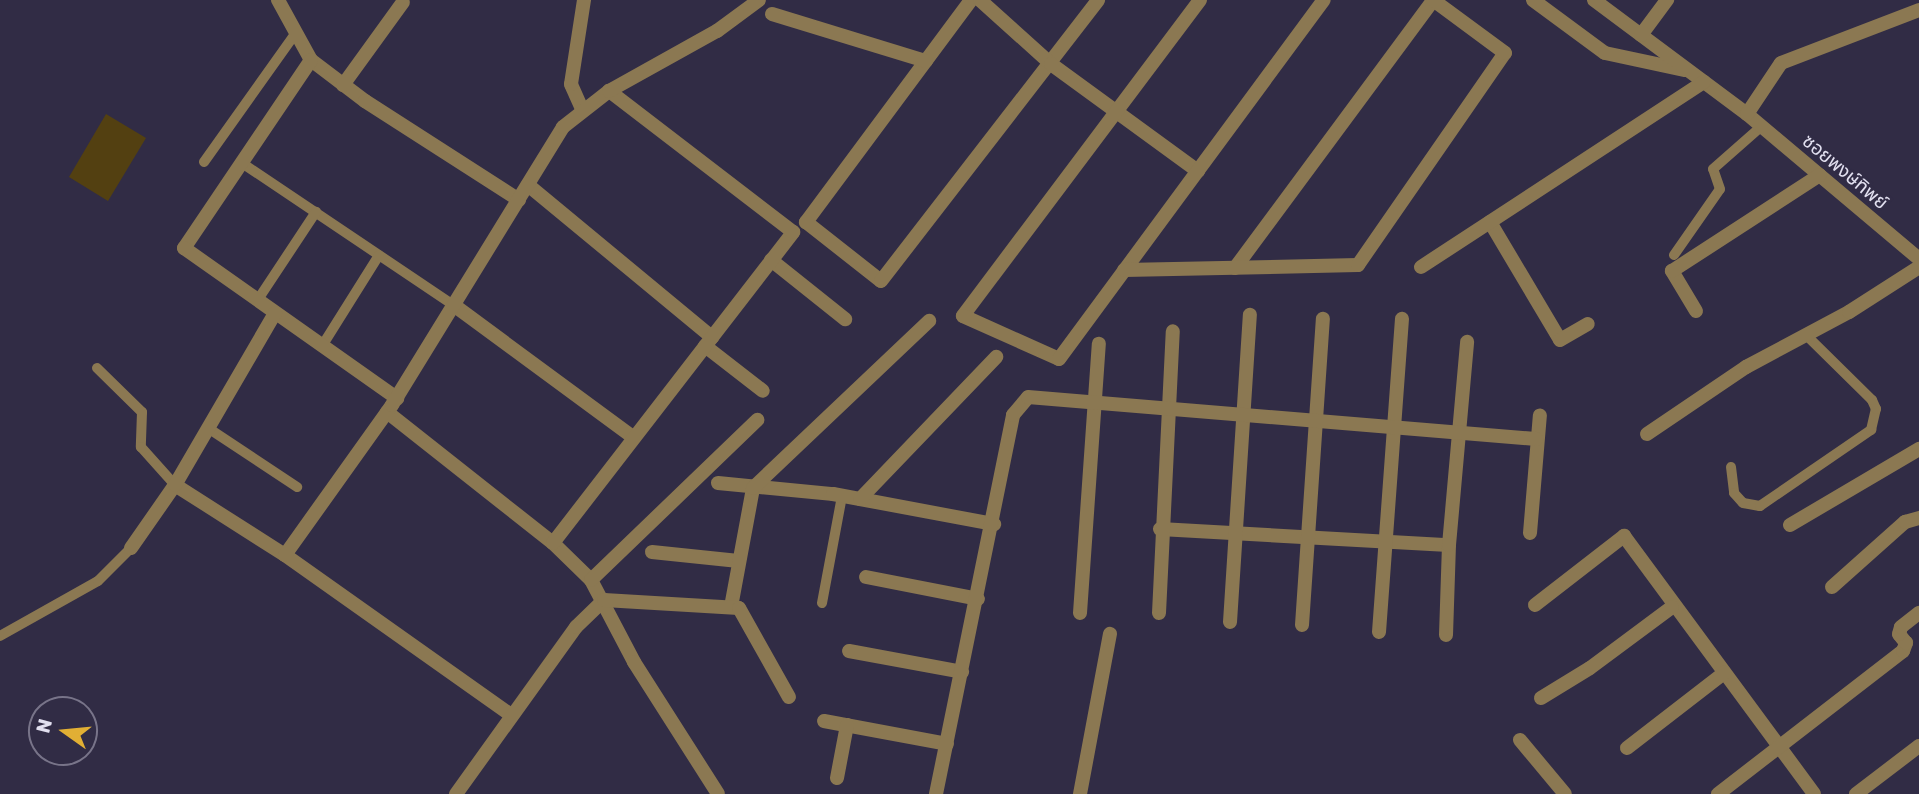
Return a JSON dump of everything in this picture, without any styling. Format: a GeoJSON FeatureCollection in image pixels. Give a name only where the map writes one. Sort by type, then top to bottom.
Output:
{"type":"FeatureCollection","features":[{"type":"Feature","properties":{"kind":"street"},"geometry":{"type":"LineString","coordinates":[[278,0],[311,60],[344,85],[519,200]]}},
{"type":"Feature","properties":{"kind":"street"},"geometry":{"type":"LineString","coordinates":[[582,109],[571,84],[584,0]]}},
{"type":"Feature","properties":{"kind":"street"},"geometry":{"type":"LineString","coordinates":[[285,555],[397,398],[563,127],[582,109],[609,91],[717,31],[759,0]]}},
{"type":"Feature","properties":{"kind":"street"},"geometry":{"type":"LineString","coordinates":[[971,0],[806,222],[881,281],[1098,0]]}},
{"type":"Feature","properties":{"kind":"street"},"geometry":{"type":"LineString","coordinates":[[980,0],[1051,64],[1198,171]]}},
{"type":"Feature","properties":{"kind":"street"},"geometry":{"type":"LineString","coordinates":[[1200,0],[1114,110],[963,316],[1059,359],[1324,0]]}},
{"type":"Feature","properties":{"kind":"street"},"geometry":{"type":"LineString","coordinates":[[1124,270],[1235,268],[1358,265],[1506,53],[1433,0],[1235,268]]}},
{"type":"Feature","properties":{"kind":"street"},"geometry":{"type":"LineString","coordinates":[[1532,0],[1605,53],[1690,71]]}},
{"type":"Feature","properties":{"kind":"street","name":"ซอยพงษ์ทิพย์"},"geometry":{"type":"LineString","coordinates":[[1594,0],[1747,114],[1919,259]]}},
{"type":"Feature","properties":{"kind":"street"},"geometry":{"type":"LineString","coordinates":[[1642,35],[1667,0]]}},
{"type":"Feature","properties":{"kind":"street"},"geometry":{"type":"LineString","coordinates":[[344,85],[403,2]]}},
{"type":"Feature","properties":{"kind":"street"},"geometry":{"type":"LineString","coordinates":[[1747,114],[1781,63],[1919,10]]}},
{"type":"Feature","properties":{"kind":"street"},"geometry":{"type":"LineString","coordinates":[[772,15],[926,61]]}},
{"type":"Feature","properties":{"kind":"street"},"geometry":{"type":"LineString","coordinates":[[311,60],[184,248],[397,398]]}},
{"type":"Feature","properties":{"kind":"street"},"geometry":{"type":"LineString","coordinates":[[1421,267],[1704,82]]}},
{"type":"Feature","properties":{"kind":"street"},"geometry":{"type":"LineString","coordinates":[[553,543],[793,232],[609,91]]}},
{"type":"Feature","properties":{"kind":"street"},"geometry":{"type":"LineString","coordinates":[[1696,311],[1672,271],[1819,175]]}},
{"type":"Feature","properties":{"kind":"street"},"geometry":{"type":"LineString","coordinates":[[528,185],[763,391]]}},
{"type":"Feature","properties":{"kind":"street"},"geometry":{"type":"LineString","coordinates":[[1490,222],[1560,340],[1588,324]]}},
{"type":"Feature","properties":{"kind":"street"},"geometry":{"type":"LineString","coordinates":[[771,260],[845,319]]}},
{"type":"Feature","properties":{"kind":"street"},"geometry":{"type":"LineString","coordinates":[[1647,433],[1746,367],[1806,335],[1919,267]]}},
{"type":"Feature","properties":{"kind":"street"},"geometry":{"type":"LineString","coordinates":[[455,306],[634,438]]}},
{"type":"Feature","properties":{"kind":"street"},"geometry":{"type":"LineString","coordinates":[[131,548],[175,485],[275,313]]}},
{"type":"Feature","properties":{"kind":"street"},"geometry":{"type":"LineString","coordinates":[[1230,622],[1250,315]]}},
{"type":"Feature","properties":{"kind":"street"},"geometry":{"type":"LineString","coordinates":[[1302,625],[1323,319]]}},
{"type":"Feature","properties":{"kind":"street"},"geometry":{"type":"LineString","coordinates":[[1379,632],[1402,319]]}},
{"type":"Feature","properties":{"kind":"street"},"geometry":{"type":"LineString","coordinates":[[731,607],[753,488],[929,321]]}},
{"type":"Feature","properties":{"kind":"street"},"geometry":{"type":"LineString","coordinates":[[1159,613],[1160,529],[1173,331]]}},
{"type":"Feature","properties":{"kind":"street"},"geometry":{"type":"LineString","coordinates":[[1446,635],[1449,545],[1466,342]]}},
{"type":"Feature","properties":{"kind":"street"},"geometry":{"type":"LineString","coordinates":[[1080,613],[1098,344]]}},
{"type":"Feature","properties":{"kind":"street"},"geometry":{"type":"LineString","coordinates":[[860,499],[996,357]]}},
{"type":"Feature","properties":{"kind":"street"},"geometry":{"type":"LineString","coordinates":[[936,794],[994,524],[1013,415],[1028,397],[1245,412],[1536,439]]}},
{"type":"Feature","properties":{"kind":"street"},"geometry":{"type":"LineString","coordinates":[[387,412],[553,543],[591,580],[604,600],[634,662],[718,794]]}},
{"type":"Feature","properties":{"kind":"street"},"geometry":{"type":"LineString","coordinates":[[1530,533],[1540,415]]}},
{"type":"Feature","properties":{"kind":"street"},"geometry":{"type":"LineString","coordinates":[[591,580],[670,509],[757,420]]}},
{"type":"Feature","properties":{"kind":"street"},"geometry":{"type":"LineString","coordinates":[[1790,525],[1919,449]]}},
{"type":"Feature","properties":{"kind":"street"},"geometry":{"type":"LineString","coordinates":[[718,483],[842,496],[994,524]]}},
{"type":"Feature","properties":{"kind":"street"},"geometry":{"type":"LineString","coordinates":[[175,485],[285,555],[510,715]]}},
{"type":"Feature","properties":{"kind":"street"},"geometry":{"type":"LineString","coordinates":[[1832,587],[1905,522],[1919,518]]}},
{"type":"Feature","properties":{"kind":"street"},"geometry":{"type":"LineString","coordinates":[[1160,529],[1449,545]]}},
{"type":"Feature","properties":{"kind":"street"},"geometry":{"type":"LineString","coordinates":[[1535,605],[1624,536],[1672,607],[1814,794]]}},
{"type":"Feature","properties":{"kind":"street"},"geometry":{"type":"LineString","coordinates":[[652,552],[739,561]]}},
{"type":"Feature","properties":{"kind":"street"},"geometry":{"type":"LineString","coordinates":[[866,577],[978,599]]}},
{"type":"Feature","properties":{"kind":"street"},"geometry":{"type":"LineString","coordinates":[[456,794],[510,715],[576,627],[604,600],[738,608],[789,697]]}},
{"type":"Feature","properties":{"kind":"street"},"geometry":{"type":"LineString","coordinates":[[1541,698],[1590,668],[1672,607]]}},
{"type":"Feature","properties":{"kind":"street"},"geometry":{"type":"LineString","coordinates":[[1717,794],[1903,651],[1906,643],[1899,634],[1901,627],[1919,613]]}},
{"type":"Feature","properties":{"kind":"street"},"geometry":{"type":"LineString","coordinates":[[1080,794],[1110,634]]}},
{"type":"Feature","properties":{"kind":"street"},"geometry":{"type":"LineString","coordinates":[[849,651],[962,672]]}},
{"type":"Feature","properties":{"kind":"street"},"geometry":{"type":"LineString","coordinates":[[1627,748],[1724,673]]}},
{"type":"Feature","properties":{"kind":"street"},"geometry":{"type":"LineString","coordinates":[[824,721],[947,744]]}},
{"type":"Feature","properties":{"kind":"street"},"geometry":{"type":"LineString","coordinates":[[836,778],[847,726]]}},
{"type":"Feature","properties":{"kind":"street"},"geometry":{"type":"LineString","coordinates":[[1520,740],[1565,794]]}},
{"type":"Feature","properties":{"kind":"street"},"geometry":{"type":"LineString","coordinates":[[1856,794],[1919,746]]}},
{"type":"Feature","properties":{"kind":"lane"},"geometry":{"type":"LineString","coordinates":[[204,162],[295,34]]}},
{"type":"Feature","properties":{"kind":"lane"},"geometry":{"type":"LineString","coordinates":[[1674,254],[1720,189],[1713,169],[1762,126]]}},
{"type":"Feature","properties":{"kind":"lane"},"geometry":{"type":"LineString","coordinates":[[242,163],[455,306]]}},
{"type":"Feature","properties":{"kind":"lane"},"geometry":{"type":"LineString","coordinates":[[257,301],[316,212]]}},
{"type":"Feature","properties":{"kind":"lane"},"geometry":{"type":"LineString","coordinates":[[322,346],[379,255]]}},
{"type":"Feature","properties":{"kind":"lane"},"geometry":{"type":"LineString","coordinates":[[1731,467],[1734,494],[1743,503],[1760,506],[1871,430],[1876,409],[1872,400],[1806,335]]}},
{"type":"Feature","properties":{"kind":"lane"},"geometry":{"type":"LineString","coordinates":[[97,368],[142,412],[141,447],[175,485]]}},
{"type":"Feature","properties":{"kind":"lane"},"geometry":{"type":"LineString","coordinates":[[208,428],[297,487]]}},
{"type":"Feature","properties":{"kind":"lane"},"geometry":{"type":"LineString","coordinates":[[822,603],[842,496]]}},
{"type":"Feature","properties":{"kind":"lane"},"geometry":{"type":"LineString","coordinates":[[0,636],[98,581],[131,548]]}},
{"type":"Feature","properties":{"kind":"shaded area"},"geometry":{"type":"Polygon","coordinates":[[[106,114],[146,138],[108,201],[69,177],[106,114]]]}}]}
